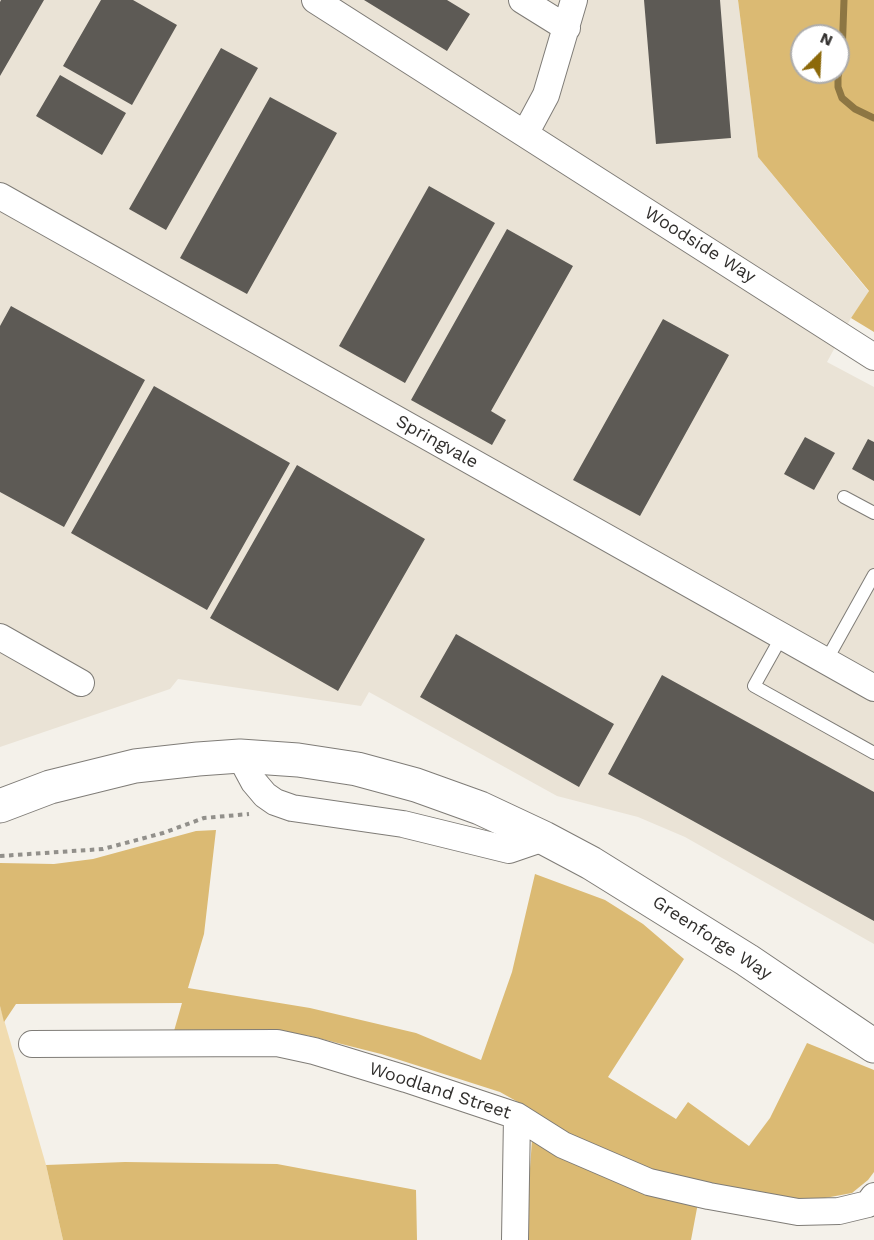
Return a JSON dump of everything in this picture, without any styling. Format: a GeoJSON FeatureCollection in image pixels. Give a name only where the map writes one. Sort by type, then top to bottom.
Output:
{"type":"FeatureCollection","features":[{"type":"Feature","properties":{"kind":"street","name":"Woodside Way"},"geometry":{"type":"LineString","coordinates":[[315,0],[874,357]]}},
{"type":"Feature","properties":{"kind":"street"},"geometry":{"type":"LineString","coordinates":[[522,0],[567,28]]}},
{"type":"Feature","properties":{"kind":"street"},"geometry":{"type":"LineString","coordinates":[[525,134],[546,94],[574,0]]}},
{"type":"Feature","properties":{"kind":"street","name":"Springvale"},"geometry":{"type":"LineString","coordinates":[[0,196],[874,688]]}},
{"type":"Feature","properties":{"kind":"street"},"geometry":{"type":"LineString","coordinates":[[0,638],[81,683]]}},
{"type":"Feature","properties":{"kind":"street"},"geometry":{"type":"LineString","coordinates":[[240,756],[254,782],[265,795],[275,802],[292,808],[403,824],[509,850],[544,838]]}},
{"type":"Feature","properties":{"kind":"street","name":"Greenforge Way"},"geometry":{"type":"LineString","coordinates":[[0,806],[50,787],[135,766],[198,759],[240,756],[298,760],[367,771],[416,785],[480,808],[544,838],[647,896],[874,1046]]}},
{"type":"Feature","properties":{"kind":"street","name":"Woodland Street"},"geometry":{"type":"LineString","coordinates":[[32,1044],[278,1043],[396,1075],[517,1116],[563,1145],[649,1182],[709,1196],[798,1212],[839,1211],[872,1201]]}},
{"type":"Feature","properties":{"kind":"street"},"geometry":{"type":"LineString","coordinates":[[515,1240],[517,1116]]}},
{"type":"Feature","properties":{"kind":"lane"},"geometry":{"type":"LineString","coordinates":[[844,497],[874,513]]}},
{"type":"Feature","properties":{"kind":"lane"},"geometry":{"type":"LineString","coordinates":[[826,661],[874,575]]}},
{"type":"Feature","properties":{"kind":"lane"},"geometry":{"type":"LineString","coordinates":[[782,636],[754,686],[874,753]]}},
{"type":"Feature","properties":{"kind":"path"},"geometry":{"type":"LineString","coordinates":[[0,856],[103,849],[163,834],[204,818],[260,814],[275,802]]}},
{"type":"Feature","properties":{"kind":"shaded area"},"geometry":{"type":"Polygon","coordinates":[[[0,0],[738,0],[758,157],[869,292],[851,318],[827,362],[874,387],[874,944],[685,837],[638,817],[557,796],[369,692],[361,706],[178,679],[170,689],[0,747],[0,0]]]}},
{"type":"Feature","properties":{"kind":"shaded area"},"geometry":{"type":"Polygon","coordinates":[[[738,0],[874,0],[874,332],[851,318],[869,291],[758,157],[738,0]]]}},
{"type":"Feature","properties":{"kind":"shaded area"},"geometry":{"type":"Polygon","coordinates":[[[216,830],[204,934],[188,988],[310,1008],[416,1033],[481,1060],[512,972],[535,874],[605,900],[643,924],[684,959],[608,1077],[676,1119],[688,1102],[749,1146],[770,1118],[807,1043],[874,1070],[874,1172],[852,1193],[825,1198],[793,1198],[701,1187],[691,1240],[525,1240],[534,1111],[500,1092],[381,1054],[306,1035],[172,1038],[182,1003],[16,1004],[4,1022],[0,1006],[0,863],[54,864],[93,859],[196,831],[216,830]]]}},
{"type":"Feature","properties":{"kind":"shaded area"},"geometry":{"type":"Polygon","coordinates":[[[0,1006],[46,1165],[63,1240],[0,1240],[0,1006]]]}},
{"type":"Feature","properties":{"kind":"shaded area"},"geometry":{"type":"Polygon","coordinates":[[[125,1162],[277,1164],[416,1190],[417,1240],[63,1240],[46,1165],[125,1162]]]}},
{"type":"Feature","properties":{"kind":"building"},"geometry":{"type":"Polygon","coordinates":[[[1,0],[44,0],[0,76],[0,2],[1,0]]]}},
{"type":"Feature","properties":{"kind":"building"},"geometry":{"type":"Polygon","coordinates":[[[101,0],[133,0],[177,25],[132,105],[63,66],[101,0]]]}},
{"type":"Feature","properties":{"kind":"building"},"geometry":{"type":"Polygon","coordinates":[[[364,0],[447,0],[470,14],[447,51],[364,0]]]}},
{"type":"Feature","properties":{"kind":"building"},"geometry":{"type":"Polygon","coordinates":[[[644,0],[720,0],[731,138],[656,144],[644,0]]]}},
{"type":"Feature","properties":{"kind":"building"},"geometry":{"type":"Polygon","coordinates":[[[221,48],[258,68],[166,230],[129,209],[221,48]]]}},
{"type":"Feature","properties":{"kind":"building"},"geometry":{"type":"Polygon","coordinates":[[[60,75],[126,113],[102,155],[36,116],[60,75]]]}},
{"type":"Feature","properties":{"kind":"building"},"geometry":{"type":"Polygon","coordinates":[[[270,97],[337,133],[247,294],[180,258],[270,97]]]}},
{"type":"Feature","properties":{"kind":"building"},"geometry":{"type":"Polygon","coordinates":[[[429,186],[495,223],[405,383],[339,346],[429,186]]]}},
{"type":"Feature","properties":{"kind":"building"},"geometry":{"type":"Polygon","coordinates":[[[507,229],[573,266],[491,411],[506,420],[492,445],[411,400],[507,229]]]}},
{"type":"Feature","properties":{"kind":"building"},"geometry":{"type":"Polygon","coordinates":[[[11,306],[145,380],[64,527],[0,492],[0,326],[11,306]]]}},
{"type":"Feature","properties":{"kind":"building"},"geometry":{"type":"Polygon","coordinates":[[[663,319],[729,355],[640,516],[573,480],[663,319]]]}},
{"type":"Feature","properties":{"kind":"building"},"geometry":{"type":"Polygon","coordinates":[[[154,386],[290,463],[207,610],[71,533],[154,386]]]}},
{"type":"Feature","properties":{"kind":"building"},"geometry":{"type":"Polygon","coordinates":[[[805,437],[835,453],[814,490],[784,474],[805,437]]]}},
{"type":"Feature","properties":{"kind":"building"},"geometry":{"type":"Polygon","coordinates":[[[868,439],[874,442],[874,481],[852,469],[868,439]]]}},
{"type":"Feature","properties":{"kind":"building"},"geometry":{"type":"Polygon","coordinates":[[[297,465],[425,539],[338,691],[210,618],[297,465]]]}},
{"type":"Feature","properties":{"kind":"building"},"geometry":{"type":"Polygon","coordinates":[[[456,634],[614,724],[579,787],[420,697],[456,634]]]}},
{"type":"Feature","properties":{"kind":"building"},"geometry":{"type":"Polygon","coordinates":[[[662,675],[874,792],[874,921],[608,774],[662,675]]]}},
{"type":"Feature","properties":{"kind":"waterway"},"geometry":{"type":"LineString","coordinates":[[844,0],[842,56],[838,87],[842,98],[855,109],[874,118]]}}]}
